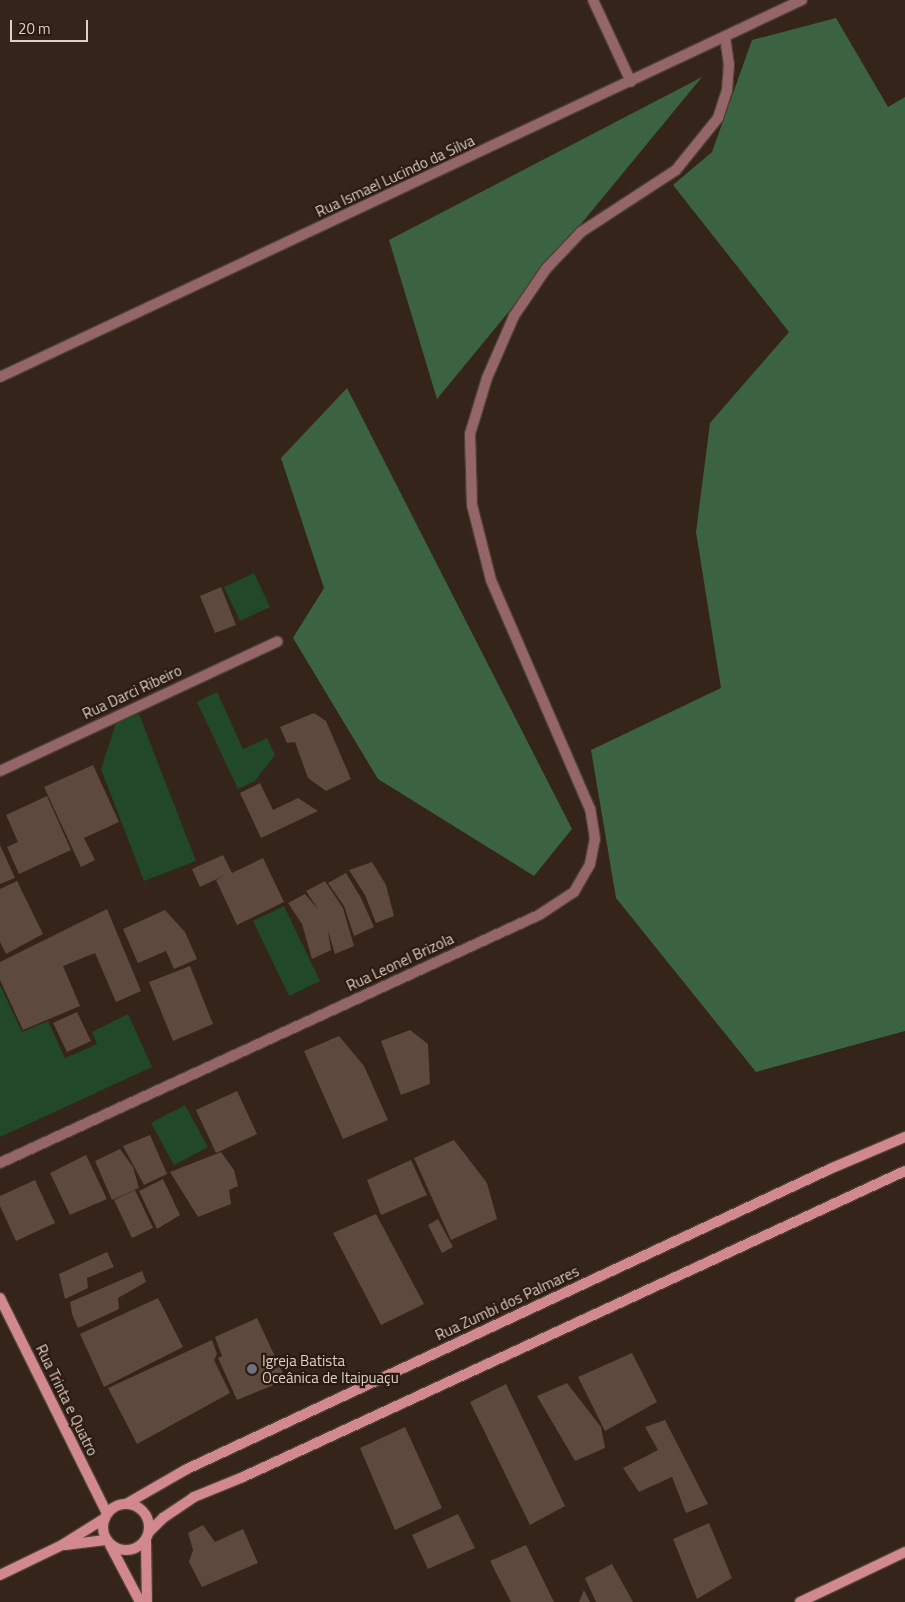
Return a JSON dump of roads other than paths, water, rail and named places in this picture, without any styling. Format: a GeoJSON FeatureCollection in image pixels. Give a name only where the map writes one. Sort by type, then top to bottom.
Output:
{"type":"FeatureCollection","features":[{"type":"Feature","properties":{"kind":"street"},"geometry":{"type":"LineString","coordinates":[[593,0],[631,82]]}},
{"type":"Feature","properties":{"kind":"street","name":"Rua Ismael Lucindo da Silva"},"geometry":{"type":"LineString","coordinates":[[0,378],[802,0]]}},
{"type":"Feature","properties":{"kind":"street","name":"Rua Leonel Brizola"},"geometry":{"type":"LineString","coordinates":[[0,1163],[539,915],[574,892],[590,864],[595,839],[590,809],[492,580],[472,505],[470,434],[487,378],[514,316],[546,269],[581,232],[676,170],[718,118],[727,91],[729,64],[725,37]]}},
{"type":"Feature","properties":{"kind":"street","name":"Rua Darci Ribeiro"},"geometry":{"type":"LineString","coordinates":[[0,770],[277,642]]}},
{"type":"Feature","properties":{"kind":"street","name":"Rua Zumbi dos Palmares"},"geometry":{"type":"LineString","coordinates":[[126,1504],[187,1468],[830,1169],[905,1137]]}},
{"type":"Feature","properties":{"kind":"street"},"geometry":{"type":"LineString","coordinates":[[62,1545],[108,1542],[124,1551],[140,1546],[163,1518],[194,1497],[243,1477],[905,1171]]}},
{"type":"Feature","properties":{"kind":"street","name":"Rua Trinta e Quatro"},"geometry":{"type":"LineString","coordinates":[[0,1298],[106,1516]]}},
{"type":"Feature","properties":{"kind":"street"},"geometry":{"type":"LineString","coordinates":[[0,1575],[62,1545],[106,1516],[115,1506],[126,1504],[136,1506],[144,1512],[149,1522],[147,1536],[147,1602]]}},
{"type":"Feature","properties":{"kind":"street"},"geometry":{"type":"LineString","coordinates":[[106,1516],[103,1526],[108,1542],[140,1602]]}},
{"type":"Feature","properties":{"kind":"street"},"geometry":{"type":"LineString","coordinates":[[800,1602],[905,1552]]}},
{"type":"Feature","properties":{"kind":"place","name":"Igreja Batista Oceânica de Itaipuaçu"},"geometry":{"type":"Point","coordinates":[252,1369]}}]}
